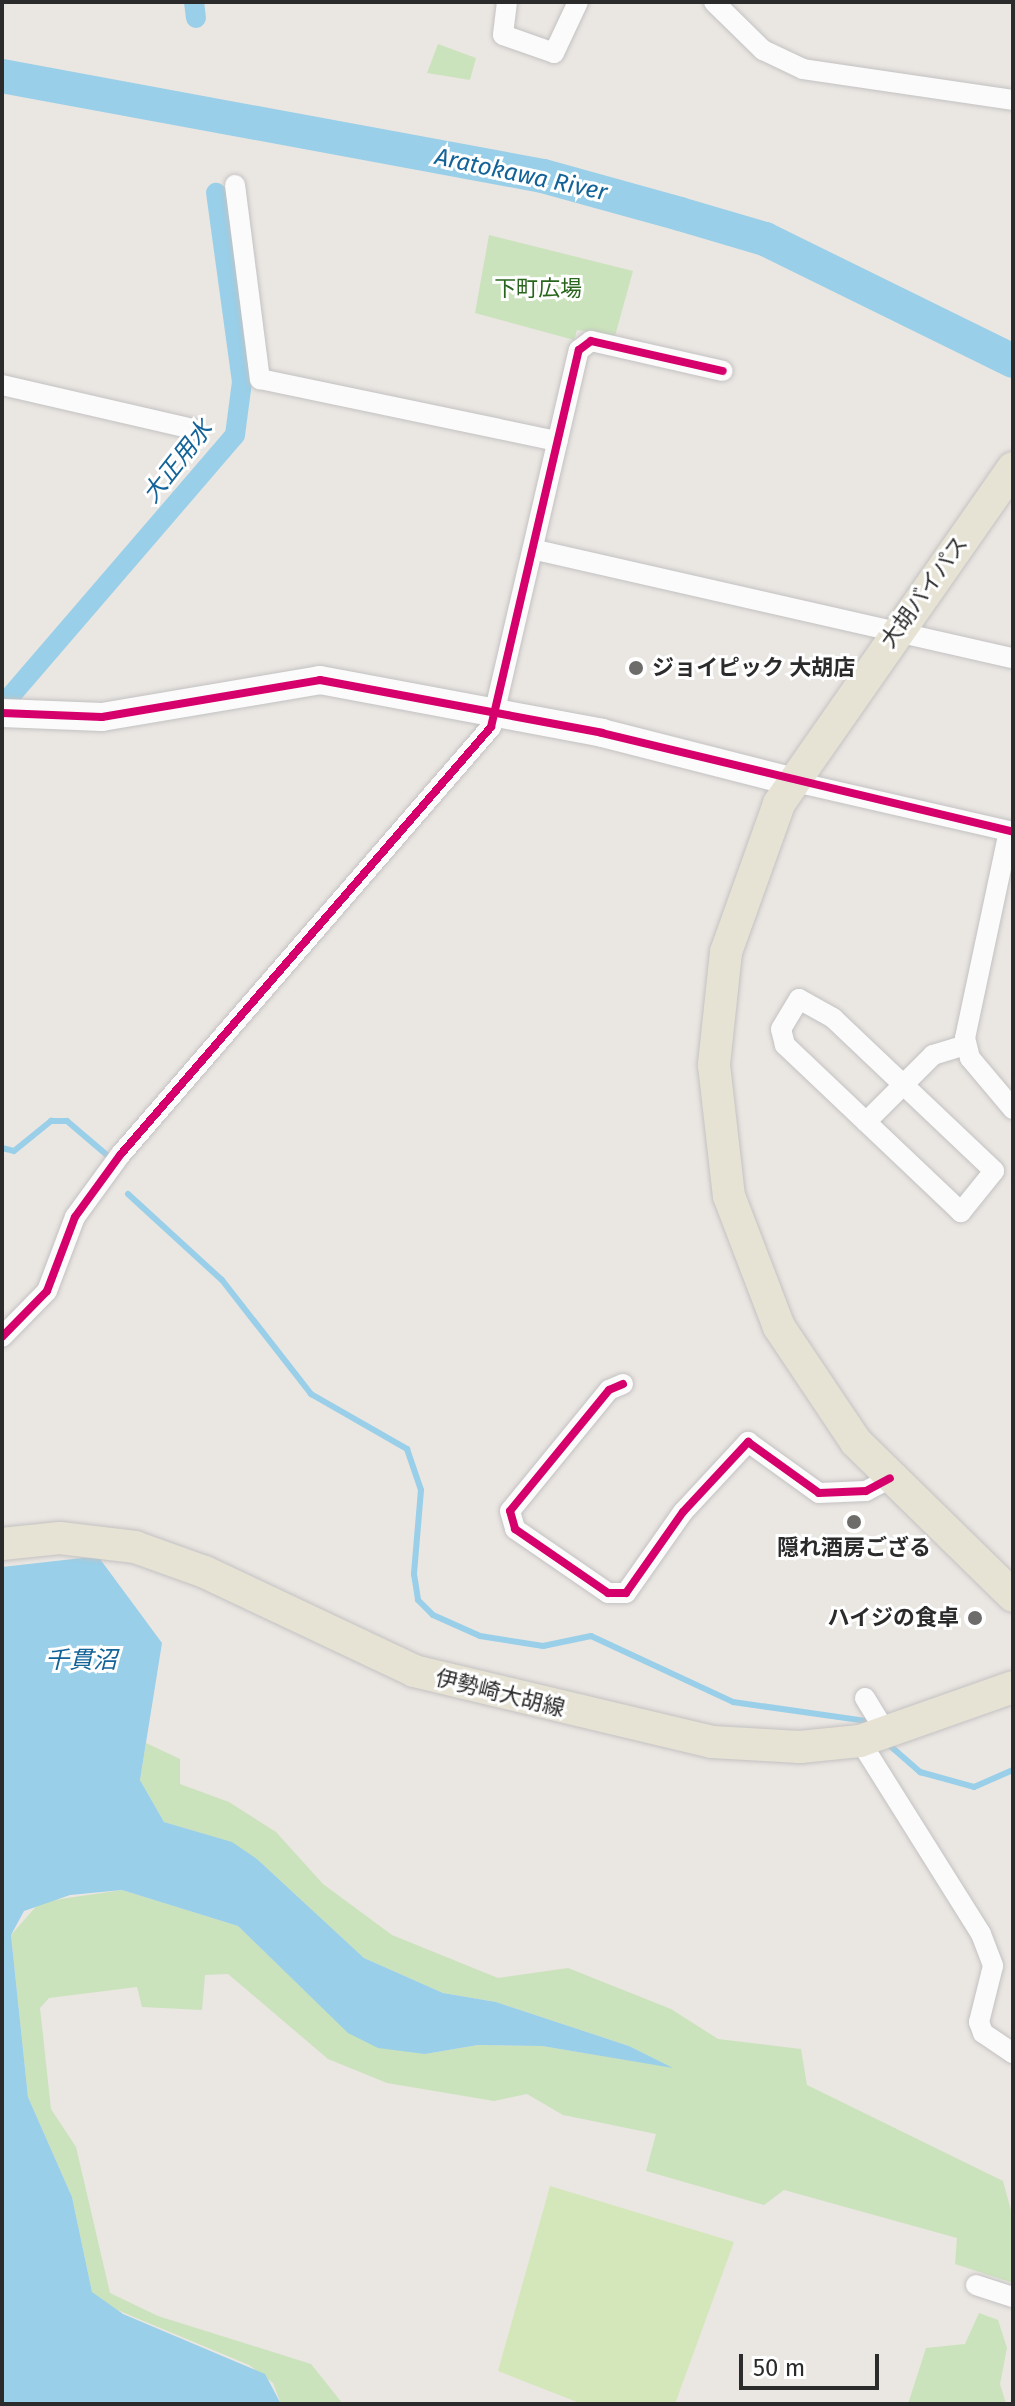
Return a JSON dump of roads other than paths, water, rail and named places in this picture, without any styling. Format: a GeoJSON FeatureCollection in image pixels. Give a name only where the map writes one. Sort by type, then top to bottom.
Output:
{"type":"FeatureCollection","features":[{"type":"Feature","properties":{"kind":"main road","name":"大胡バイパス"},"geometry":{"type":"LineString","coordinates":[[1013,468],[791,781],[748,876],[723,965],[714,1065],[722,1160],[738,1229],[779,1327],[821,1396],[890,1478],[1013,1596]]}},
{"type":"Feature","properties":{"kind":"main road","name":"伊勢崎大胡線"},"geometry":{"type":"LineString","coordinates":[[2,1544],[77,1538],[145,1550],[414,1671],[661,1732],[760,1747],[874,1737],[1013,1687]]}},
{"type":"Feature","properties":{"kind":"street"},"geometry":{"type":"LineString","coordinates":[[507,2],[503,35],[554,53],[578,2]]}},
{"type":"Feature","properties":{"kind":"street"},"geometry":{"type":"LineString","coordinates":[[714,2],[763,50],[803,69],[1013,100]]}},
{"type":"Feature","properties":{"kind":"street"},"geometry":{"type":"LineString","coordinates":[[235,185],[260,379],[558,441]]}},
{"type":"Feature","properties":{"kind":"street"},"geometry":{"type":"LineString","coordinates":[[2,1337],[47,1291],[75,1217],[121,1154],[497,713],[579,350],[591,341],[723,371]]}},
{"type":"Feature","properties":{"kind":"street"},"geometry":{"type":"LineString","coordinates":[[2,385],[193,429]]}},
{"type":"Feature","properties":{"kind":"street"},"geometry":{"type":"LineString","coordinates":[[536,550],[1013,658]]}},
{"type":"Feature","properties":{"kind":"street"},"geometry":{"type":"LineString","coordinates":[[7,714],[102,717],[298,679],[497,713],[1011,832],[966,1045],[1013,1109]]}},
{"type":"Feature","properties":{"kind":"street"},"geometry":{"type":"LineString","coordinates":[[799,999],[833,1018],[994,1171],[961,1212],[866,1122],[780,1039],[799,999]]}},
{"type":"Feature","properties":{"kind":"street"},"geometry":{"type":"LineString","coordinates":[[866,1122],[933,1055],[966,1045]]}},
{"type":"Feature","properties":{"kind":"street"},"geometry":{"type":"LineString","coordinates":[[623,1384],[609,1390],[510,1511],[515,1529],[608,1593],[626,1593],[683,1512],[748,1442],[819,1493],[866,1491],[890,1478]]}},
{"type":"Feature","properties":{"kind":"street"},"geometry":{"type":"LineString","coordinates":[[865,1698],[874,1737],[981,1934],[993,1966],[979,2022],[983,2033],[1013,2053]]}},
{"type":"Feature","properties":{"kind":"street"},"geometry":{"type":"LineString","coordinates":[[976,2285],[1013,2297]]}},
{"type":"Feature","properties":{"kind":"water","name":"千貫沼"},"geometry":{"type":"Polygon","coordinates":[[[91,1557],[100,1559],[162,1643],[140,1780],[164,1822],[232,1842],[257,1859],[364,1958],[443,1993],[496,2002],[629,2046],[673,2068],[542,2046],[478,2045],[425,2054],[378,2048],[348,2033],[238,1926],[122,1890],[70,1895],[24,1911],[11,1935],[28,2097],[72,2197],[92,2292],[123,2314],[265,2374],[281,2404],[2,2404],[2,1567],[91,1557]]]}},
{"type":"Feature","properties":{"kind":"waterway","name":"大正用水"},"geometry":{"type":"LineString","coordinates":[[194,2],[196,18]]}},
{"type":"Feature","properties":{"kind":"waterway","name":"Aratokawa River"},"geometry":{"type":"LineString","coordinates":[[2,76],[543,176],[680,214],[765,239],[1013,361]]}},
{"type":"Feature","properties":{"kind":"waterway","name":"大正用水"},"geometry":{"type":"LineString","coordinates":[[2,706],[235,435],[242,382],[216,193]]}},
{"type":"Feature","properties":{"kind":"waterway"},"geometry":{"type":"LineString","coordinates":[[2,1148],[14,1151],[51,1121],[67,1121],[108,1156]]}},
{"type":"Feature","properties":{"kind":"waterway"},"geometry":{"type":"LineString","coordinates":[[128,1194],[222,1280],[311,1394],[407,1449],[421,1490],[414,1574],[418,1600],[433,1615],[480,1636],[543,1646],[591,1636],[733,1702],[866,1721]]}},
{"type":"Feature","properties":{"kind":"waterway"},"geometry":{"type":"LineString","coordinates":[[888,1744],[920,1772],[974,1787],[1013,1770]]}},
{"type":"Feature","properties":{"kind":"place","name":"ジョイピック 大胡店"},"geometry":{"type":"Point","coordinates":[636,668]}},
{"type":"Feature","properties":{"kind":"place","name":"隠れ酒房ござる"},"geometry":{"type":"Point","coordinates":[854,1522]}},
{"type":"Feature","properties":{"kind":"place","name":"ハイジの食卓"},"geometry":{"type":"Point","coordinates":[975,1618]}},
{"type":"Feature","properties":{"kind":"park label","name":"下町広場"},"geometry":{"type":"Point","coordinates":[538,289]}}]}
